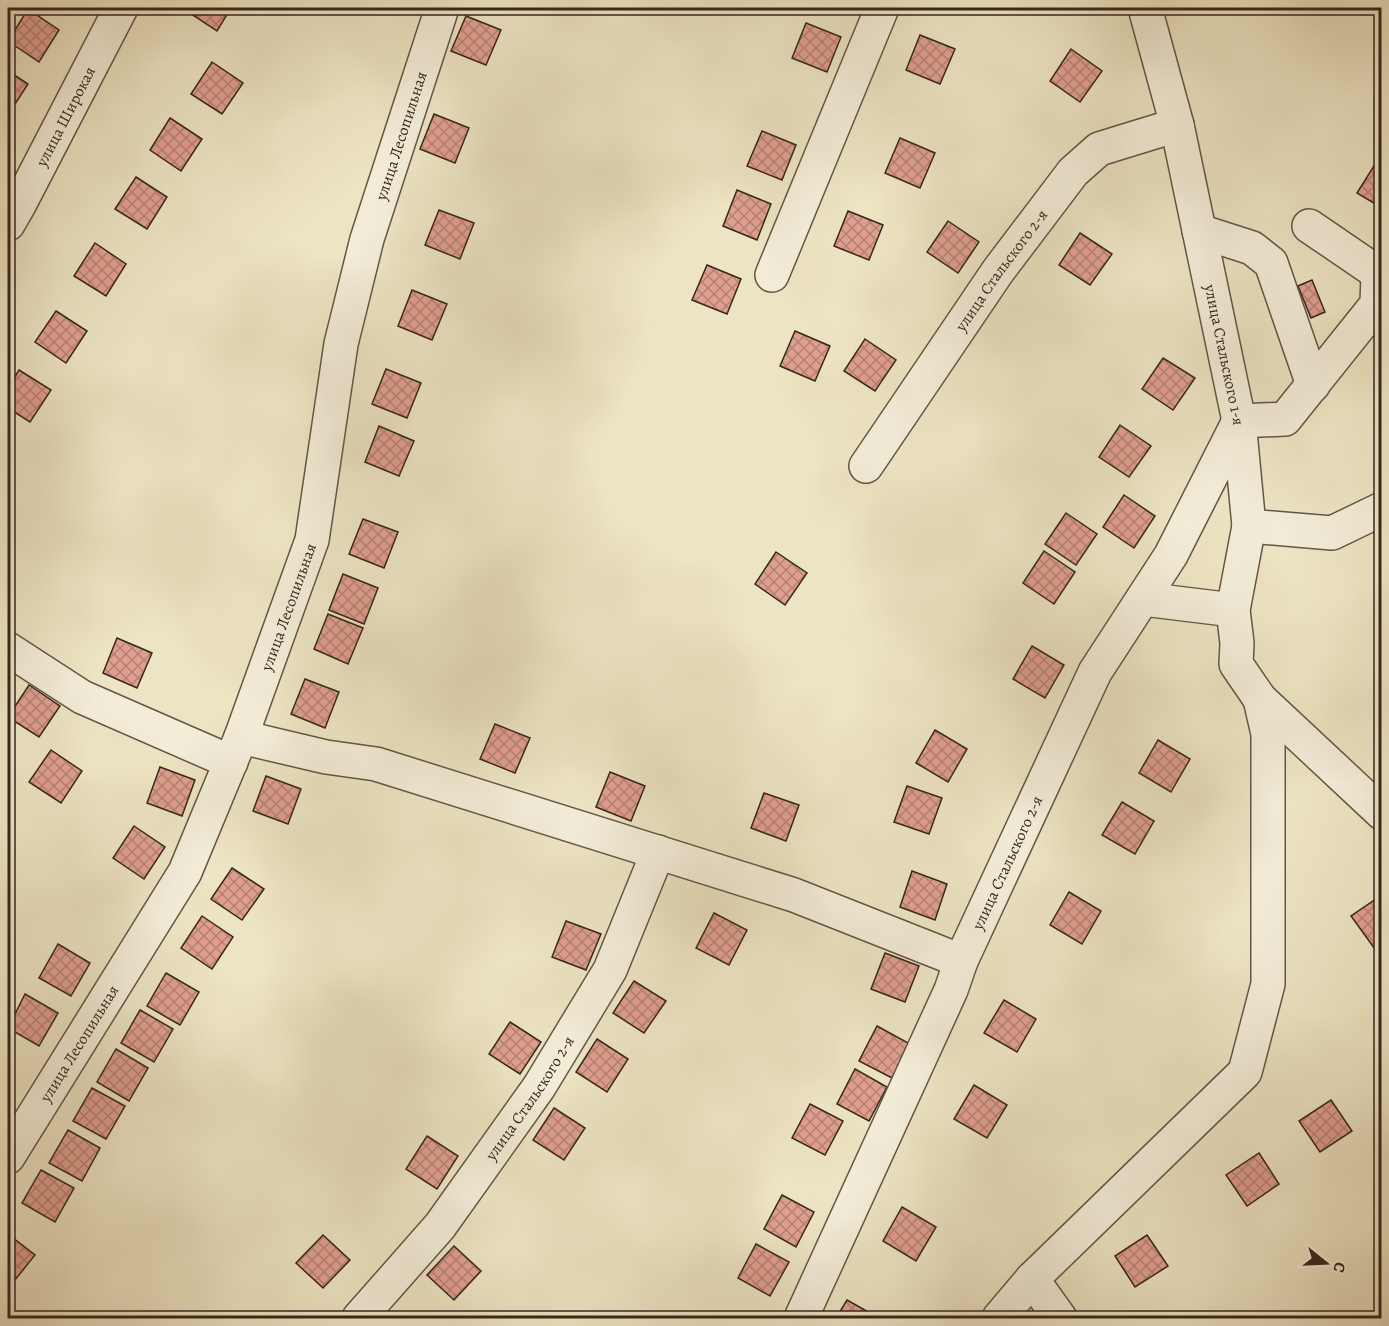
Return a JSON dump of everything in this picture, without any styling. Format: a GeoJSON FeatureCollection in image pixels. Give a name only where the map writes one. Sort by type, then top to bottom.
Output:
{"type":"FeatureCollection","features":[{"type":"Feature","properties":{"kind":"street","name":"улица Широкая"},"geometry":{"type":"LineString","coordinates":[[8,224],[121,8]]}},
{"type":"Feature","properties":{"kind":"street","name":"улица Лесопильная"},"geometry":{"type":"LineString","coordinates":[[8,1157],[185,872],[236,749],[312,540],[341,344],[367,239],[442,8]]}},
{"type":"Feature","properties":{"kind":"street"},"geometry":{"type":"LineString","coordinates":[[772,274],[882,8]]}},
{"type":"Feature","properties":{"kind":"street","name":"улица Стальского 1-я"},"geometry":{"type":"LineString","coordinates":[[1145,8],[1177,125],[1239,421],[1249,526],[1233,610],[1236,664],[1260,699]]}},
{"type":"Feature","properties":{"kind":"street","name":"улица Стальского 2-я"},"geometry":{"type":"LineString","coordinates":[[866,466],[999,271],[1073,172],[1099,149],[1177,125]]}},
{"type":"Feature","properties":{"kind":"street"},"geometry":{"type":"LineString","coordinates":[[1239,421],[1285,419],[1377,304],[1378,273],[1309,225]]}},
{"type":"Feature","properties":{"kind":"street"},"geometry":{"type":"LineString","coordinates":[[1199,231],[1252,248],[1271,263],[1313,385]]}},
{"type":"Feature","properties":{"kind":"street","name":"улица Стальского 2-я"},"geometry":{"type":"LineString","coordinates":[[801,1318],[951,990],[961,961],[1095,672],[1171,555],[1239,421]]}},
{"type":"Feature","properties":{"kind":"street"},"geometry":{"type":"LineString","coordinates":[[1249,526],[1332,533],[1382,508]]}},
{"type":"Feature","properties":{"kind":"street"},"geometry":{"type":"LineString","coordinates":[[1143,599],[1233,610]]}},
{"type":"Feature","properties":{"kind":"street"},"geometry":{"type":"LineString","coordinates":[[8,649],[82,697],[236,749],[376,764],[794,895],[961,961]]}},
{"type":"Feature","properties":{"kind":"street"},"geometry":{"type":"LineString","coordinates":[[1260,699],[1382,813]]}},
{"type":"Feature","properties":{"kind":"street"},"geometry":{"type":"LineString","coordinates":[[999,1318],[1032,1279],[1245,1072],[1268,984],[1268,734],[1260,699]]}},
{"type":"Feature","properties":{"kind":"street","name":"улица Стальского 2-я"},"geometry":{"type":"LineString","coordinates":[[359,1318],[440,1226],[539,1087],[610,970],[658,852]]}},
{"type":"Feature","properties":{"kind":"street"},"geometry":{"type":"LineString","coordinates":[[1032,1279],[1060,1318]]}},
{"type":"Feature","properties":{"kind":"building"},"geometry":{"type":"Polygon","coordinates":[[[187,8],[231,8],[217,31],[185,10],[187,8]]]}},
{"type":"Feature","properties":{"kind":"building"},"geometry":{"type":"Polygon","coordinates":[[[28,9],[59,30],[39,62],[8,41],[28,9]]]}},
{"type":"Feature","properties":{"kind":"building"},"geometry":{"type":"Polygon","coordinates":[[[466,16],[501,30],[486,65],[451,51],[466,16]]]}},
{"type":"Feature","properties":{"kind":"building"},"geometry":{"type":"Polygon","coordinates":[[[806,23],[841,37],[827,72],[792,58],[806,23]]]}},
{"type":"Feature","properties":{"kind":"building"},"geometry":{"type":"Polygon","coordinates":[[[920,35],[955,49],[940,84],[906,70],[920,35]]]}},
{"type":"Feature","properties":{"kind":"building"},"geometry":{"type":"Polygon","coordinates":[[[1071,49],[1102,71],[1080,102],[1050,81],[1071,49]]]}},
{"type":"Feature","properties":{"kind":"building"},"geometry":{"type":"Polygon","coordinates":[[[212,62],[243,83],[222,114],[191,94],[212,62]]]}},
{"type":"Feature","properties":{"kind":"building"},"geometry":{"type":"Polygon","coordinates":[[[8,71],[28,84],[8,115],[8,71]]]}},
{"type":"Feature","properties":{"kind":"building"},"geometry":{"type":"Polygon","coordinates":[[[434,114],[469,128],[455,163],[420,149],[434,114]]]}},
{"type":"Feature","properties":{"kind":"building"},"geometry":{"type":"Polygon","coordinates":[[[170,118],[202,139],[181,171],[150,150],[170,118]]]}},
{"type":"Feature","properties":{"kind":"building"},"geometry":{"type":"Polygon","coordinates":[[[762,131],[796,145],[782,180],[747,166],[762,131]]]}},
{"type":"Feature","properties":{"kind":"building"},"geometry":{"type":"Polygon","coordinates":[[[900,138],[935,153],[920,188],[885,173],[900,138]]]}},
{"type":"Feature","properties":{"kind":"building"},"geometry":{"type":"Polygon","coordinates":[[[1382,153],[1382,208],[1357,193],[1382,153]]]}},
{"type":"Feature","properties":{"kind":"building"},"geometry":{"type":"Polygon","coordinates":[[[136,177],[167,197],[147,229],[115,209],[136,177]]]}},
{"type":"Feature","properties":{"kind":"building"},"geometry":{"type":"Polygon","coordinates":[[[737,190],[771,204],[757,240],[723,226],[737,190]]]}},
{"type":"Feature","properties":{"kind":"building"},"geometry":{"type":"Polygon","coordinates":[[[439,210],[474,223],[460,259],[425,245],[439,210]]]}},
{"type":"Feature","properties":{"kind":"building"},"geometry":{"type":"Polygon","coordinates":[[[848,211],[883,225],[869,260],[834,246],[848,211]]]}},
{"type":"Feature","properties":{"kind":"building"},"geometry":{"type":"Polygon","coordinates":[[[948,221],[979,242],[958,273],[927,252],[948,221]]]}},
{"type":"Feature","properties":{"kind":"building"},"geometry":{"type":"Polygon","coordinates":[[[1080,233],[1112,254],[1090,285],[1059,265],[1080,233]]]}},
{"type":"Feature","properties":{"kind":"building"},"geometry":{"type":"Polygon","coordinates":[[[95,243],[126,264],[106,296],[74,276],[95,243]]]}},
{"type":"Feature","properties":{"kind":"building"},"geometry":{"type":"Polygon","coordinates":[[[707,265],[741,279],[727,314],[692,300],[707,265]]]}},
{"type":"Feature","properties":{"kind":"building"},"geometry":{"type":"Polygon","coordinates":[[[1312,280],[1325,312],[1311,318],[1298,286],[1312,280]]]}},
{"type":"Feature","properties":{"kind":"building"},"geometry":{"type":"Polygon","coordinates":[[[412,290],[447,304],[432,340],[398,326],[412,290]]]}},
{"type":"Feature","properties":{"kind":"building"},"geometry":{"type":"Polygon","coordinates":[[[56,311],[87,331],[66,363],[35,342],[56,311]]]}},
{"type":"Feature","properties":{"kind":"building"},"geometry":{"type":"Polygon","coordinates":[[[795,331],[830,346],[815,381],[780,366],[795,331]]]}},
{"type":"Feature","properties":{"kind":"building"},"geometry":{"type":"Polygon","coordinates":[[[865,339],[896,360],[875,391],[844,371],[865,339]]]}},
{"type":"Feature","properties":{"kind":"building"},"geometry":{"type":"Polygon","coordinates":[[[1163,358],[1195,378],[1173,410],[1142,389],[1163,358]]]}},
{"type":"Feature","properties":{"kind":"building"},"geometry":{"type":"Polygon","coordinates":[[[386,369],[421,383],[407,418],[372,404],[386,369]]]}},
{"type":"Feature","properties":{"kind":"building"},"geometry":{"type":"Polygon","coordinates":[[[19,370],[51,390],[30,422],[8,408],[8,388],[19,370]]]}},
{"type":"Feature","properties":{"kind":"building"},"geometry":{"type":"Polygon","coordinates":[[[1120,425],[1151,446],[1129,477],[1099,457],[1120,425]]]}},
{"type":"Feature","properties":{"kind":"building"},"geometry":{"type":"Polygon","coordinates":[[[379,426],[414,441],[399,476],[365,462],[379,426]]]}},
{"type":"Feature","properties":{"kind":"building"},"geometry":{"type":"Polygon","coordinates":[[[1124,495],[1155,516],[1134,548],[1103,527],[1124,495]]]}},
{"type":"Feature","properties":{"kind":"building"},"geometry":{"type":"Polygon","coordinates":[[[1066,513],[1097,534],[1076,565],[1045,544],[1066,513]]]}},
{"type":"Feature","properties":{"kind":"building"},"geometry":{"type":"Polygon","coordinates":[[[363,519],[398,532],[384,568],[349,554],[363,519]]]}},
{"type":"Feature","properties":{"kind":"building"},"geometry":{"type":"Polygon","coordinates":[[[1044,551],[1075,572],[1054,604],[1023,583],[1044,551]]]}},
{"type":"Feature","properties":{"kind":"building"},"geometry":{"type":"Polygon","coordinates":[[[776,552],[807,573],[785,605],[755,584],[776,552]]]}},
{"type":"Feature","properties":{"kind":"building"},"geometry":{"type":"Polygon","coordinates":[[[343,574],[378,588],[364,624],[329,610],[343,574]]]}},
{"type":"Feature","properties":{"kind":"building"},"geometry":{"type":"Polygon","coordinates":[[[328,614],[363,628],[348,664],[314,649],[328,614]]]}},
{"type":"Feature","properties":{"kind":"building"},"geometry":{"type":"Polygon","coordinates":[[[117,638],[152,653],[137,688],[103,673],[117,638]]]}},
{"type":"Feature","properties":{"kind":"building"},"geometry":{"type":"Polygon","coordinates":[[[1032,646],[1064,665],[1045,698],[1013,679],[1032,646]]]}},
{"type":"Feature","properties":{"kind":"building"},"geometry":{"type":"Polygon","coordinates":[[[305,679],[339,692],[325,728],[291,714],[305,679]]]}},
{"type":"Feature","properties":{"kind":"building"},"geometry":{"type":"Polygon","coordinates":[[[29,685],[60,706],[39,737],[8,717],[29,685]]]}},
{"type":"Feature","properties":{"kind":"building"},"geometry":{"type":"Polygon","coordinates":[[[495,724],[530,738],[515,773],[480,759],[495,724]]]}},
{"type":"Feature","properties":{"kind":"building"},"geometry":{"type":"Polygon","coordinates":[[[935,730],[967,749],[948,782],[916,763],[935,730]]]}},
{"type":"Feature","properties":{"kind":"building"},"geometry":{"type":"Polygon","coordinates":[[[1158,740],[1190,759],[1171,792],[1139,773],[1158,740]]]}},
{"type":"Feature","properties":{"kind":"building"},"geometry":{"type":"Polygon","coordinates":[[[51,750],[82,771],[61,803],[29,782],[51,750]]]}},
{"type":"Feature","properties":{"kind":"building"},"geometry":{"type":"Polygon","coordinates":[[[160,767],[195,780],[182,816],[147,803],[160,767]]]}},
{"type":"Feature","properties":{"kind":"building"},"geometry":{"type":"Polygon","coordinates":[[[610,772],[645,786],[631,821],[596,807],[610,772]]]}},
{"type":"Feature","properties":{"kind":"building"},"geometry":{"type":"Polygon","coordinates":[[[266,776],[301,789],[288,824],[253,811],[266,776]]]}},
{"type":"Feature","properties":{"kind":"building"},"geometry":{"type":"Polygon","coordinates":[[[907,786],[942,798],[929,834],[894,822],[907,786]]]}},
{"type":"Feature","properties":{"kind":"building"},"geometry":{"type":"Polygon","coordinates":[[[764,793],[799,805],[786,841],[751,828],[764,793]]]}},
{"type":"Feature","properties":{"kind":"building"},"geometry":{"type":"Polygon","coordinates":[[[1122,802],[1154,821],[1135,854],[1102,835],[1122,802]]]}},
{"type":"Feature","properties":{"kind":"building"},"geometry":{"type":"Polygon","coordinates":[[[134,826],[165,847],[144,879],[113,858],[134,826]]]}},
{"type":"Feature","properties":{"kind":"building"},"geometry":{"type":"Polygon","coordinates":[[[232,868],[264,889],[242,920],[211,899],[232,868]]]}},
{"type":"Feature","properties":{"kind":"building"},"geometry":{"type":"Polygon","coordinates":[[[912,871],[947,884],[935,920],[900,907],[912,871]]]}},
{"type":"Feature","properties":{"kind":"building"},"geometry":{"type":"Polygon","coordinates":[[[1069,892],[1101,911],[1082,944],[1050,925],[1069,892]]]}},
{"type":"Feature","properties":{"kind":"building"},"geometry":{"type":"Polygon","coordinates":[[[1382,895],[1382,959],[1351,916],[1382,895]]]}},
{"type":"Feature","properties":{"kind":"building"},"geometry":{"type":"Polygon","coordinates":[[[714,913],[747,930],[729,965],[696,948],[714,913]]]}},
{"type":"Feature","properties":{"kind":"building"},"geometry":{"type":"Polygon","coordinates":[[[202,916],[233,937],[212,969],[181,948],[202,916]]]}},
{"type":"Feature","properties":{"kind":"building"},"geometry":{"type":"Polygon","coordinates":[[[566,921],[601,934],[586,970],[552,957],[566,921]]]}},
{"type":"Feature","properties":{"kind":"building"},"geometry":{"type":"Polygon","coordinates":[[[58,944],[90,963],[71,996],[39,978],[58,944]]]}},
{"type":"Feature","properties":{"kind":"building"},"geometry":{"type":"Polygon","coordinates":[[[885,953],[919,966],[905,1002],[871,989],[885,953]]]}},
{"type":"Feature","properties":{"kind":"building"},"geometry":{"type":"Polygon","coordinates":[[[166,973],[199,992],[180,1025],[147,1006],[166,973]]]}},
{"type":"Feature","properties":{"kind":"building"},"geometry":{"type":"Polygon","coordinates":[[[634,981],[666,1001],[644,1033],[613,1013],[634,981]]]}},
{"type":"Feature","properties":{"kind":"building"},"geometry":{"type":"Polygon","coordinates":[[[25,994],[58,1013],[39,1046],[8,1028],[25,994]]]}},
{"type":"Feature","properties":{"kind":"building"},"geometry":{"type":"Polygon","coordinates":[[[1004,1000],[1036,1019],[1017,1052],[984,1033],[1004,1000]]]}},
{"type":"Feature","properties":{"kind":"building"},"geometry":{"type":"Polygon","coordinates":[[[140,1010],[173,1029],[154,1062],[121,1043],[140,1010]]]}},
{"type":"Feature","properties":{"kind":"building"},"geometry":{"type":"Polygon","coordinates":[[[510,1022],[541,1042],[520,1074],[489,1054],[510,1022]]]}},
{"type":"Feature","properties":{"kind":"building"},"geometry":{"type":"Polygon","coordinates":[[[877,1026],[910,1044],[892,1078],[859,1061],[877,1026]]]}},
{"type":"Feature","properties":{"kind":"building"},"geometry":{"type":"Polygon","coordinates":[[[597,1039],[628,1059],[607,1092],[576,1072],[597,1039]]]}},
{"type":"Feature","properties":{"kind":"building"},"geometry":{"type":"Polygon","coordinates":[[[116,1049],[148,1068],[129,1101],[97,1082],[116,1049]]]}},
{"type":"Feature","properties":{"kind":"building"},"geometry":{"type":"Polygon","coordinates":[[[855,1069],[887,1087],[869,1121],[837,1104],[855,1069]]]}},
{"type":"Feature","properties":{"kind":"building"},"geometry":{"type":"Polygon","coordinates":[[[974,1085],[1007,1105],[987,1138],[954,1119],[974,1085]]]}},
{"type":"Feature","properties":{"kind":"building"},"geometry":{"type":"Polygon","coordinates":[[[92,1088],[125,1106],[106,1139],[73,1121],[92,1088]]]}},
{"type":"Feature","properties":{"kind":"building"},"geometry":{"type":"Polygon","coordinates":[[[1331,1100],[1352,1131],[1320,1152],[1299,1121],[1331,1100]]]}},
{"type":"Feature","properties":{"kind":"building"},"geometry":{"type":"Polygon","coordinates":[[[810,1104],[843,1121],[825,1155],[792,1138],[810,1104]]]}},
{"type":"Feature","properties":{"kind":"building"},"geometry":{"type":"Polygon","coordinates":[[[554,1108],[585,1128],[564,1160],[533,1140],[554,1108]]]}},
{"type":"Feature","properties":{"kind":"building"},"geometry":{"type":"Polygon","coordinates":[[[68,1130],[100,1148],[82,1181],[49,1163],[68,1130]]]}},
{"type":"Feature","properties":{"kind":"building"},"geometry":{"type":"Polygon","coordinates":[[[427,1136],[458,1156],[437,1189],[406,1169],[427,1136]]]}},
{"type":"Feature","properties":{"kind":"building"},"geometry":{"type":"Polygon","coordinates":[[[1259,1153],[1279,1184],[1247,1206],[1226,1175],[1259,1153]]]}},
{"type":"Feature","properties":{"kind":"building"},"geometry":{"type":"Polygon","coordinates":[[[41,1170],[74,1188],[55,1222],[22,1203],[41,1170]]]}},
{"type":"Feature","properties":{"kind":"building"},"geometry":{"type":"Polygon","coordinates":[[[782,1195],[814,1212],[796,1247],[764,1229],[782,1195]]]}},
{"type":"Feature","properties":{"kind":"building"},"geometry":{"type":"Polygon","coordinates":[[[902,1207],[936,1227],[916,1261],[883,1241],[902,1207]]]}},
{"type":"Feature","properties":{"kind":"building"},"geometry":{"type":"Polygon","coordinates":[[[8,1234],[35,1255],[11,1285],[8,1282],[8,1234]]]}},
{"type":"Feature","properties":{"kind":"building"},"geometry":{"type":"Polygon","coordinates":[[[323,1235],[350,1260],[323,1288],[296,1263],[323,1235]]]}},
{"type":"Feature","properties":{"kind":"building"},"geometry":{"type":"Polygon","coordinates":[[[1147,1235],[1168,1266],[1135,1287],[1115,1256],[1147,1235]]]}},
{"type":"Feature","properties":{"kind":"building"},"geometry":{"type":"Polygon","coordinates":[[[756,1244],[789,1262],[770,1296],[738,1278],[756,1244]]]}},
{"type":"Feature","properties":{"kind":"building"},"geometry":{"type":"Polygon","coordinates":[[[454,1246],[481,1271],[454,1300],[427,1275],[454,1246]]]}},
{"type":"Feature","properties":{"kind":"building"},"geometry":{"type":"Polygon","coordinates":[[[847,1300],[879,1318],[836,1318],[847,1300]]]}}]}
